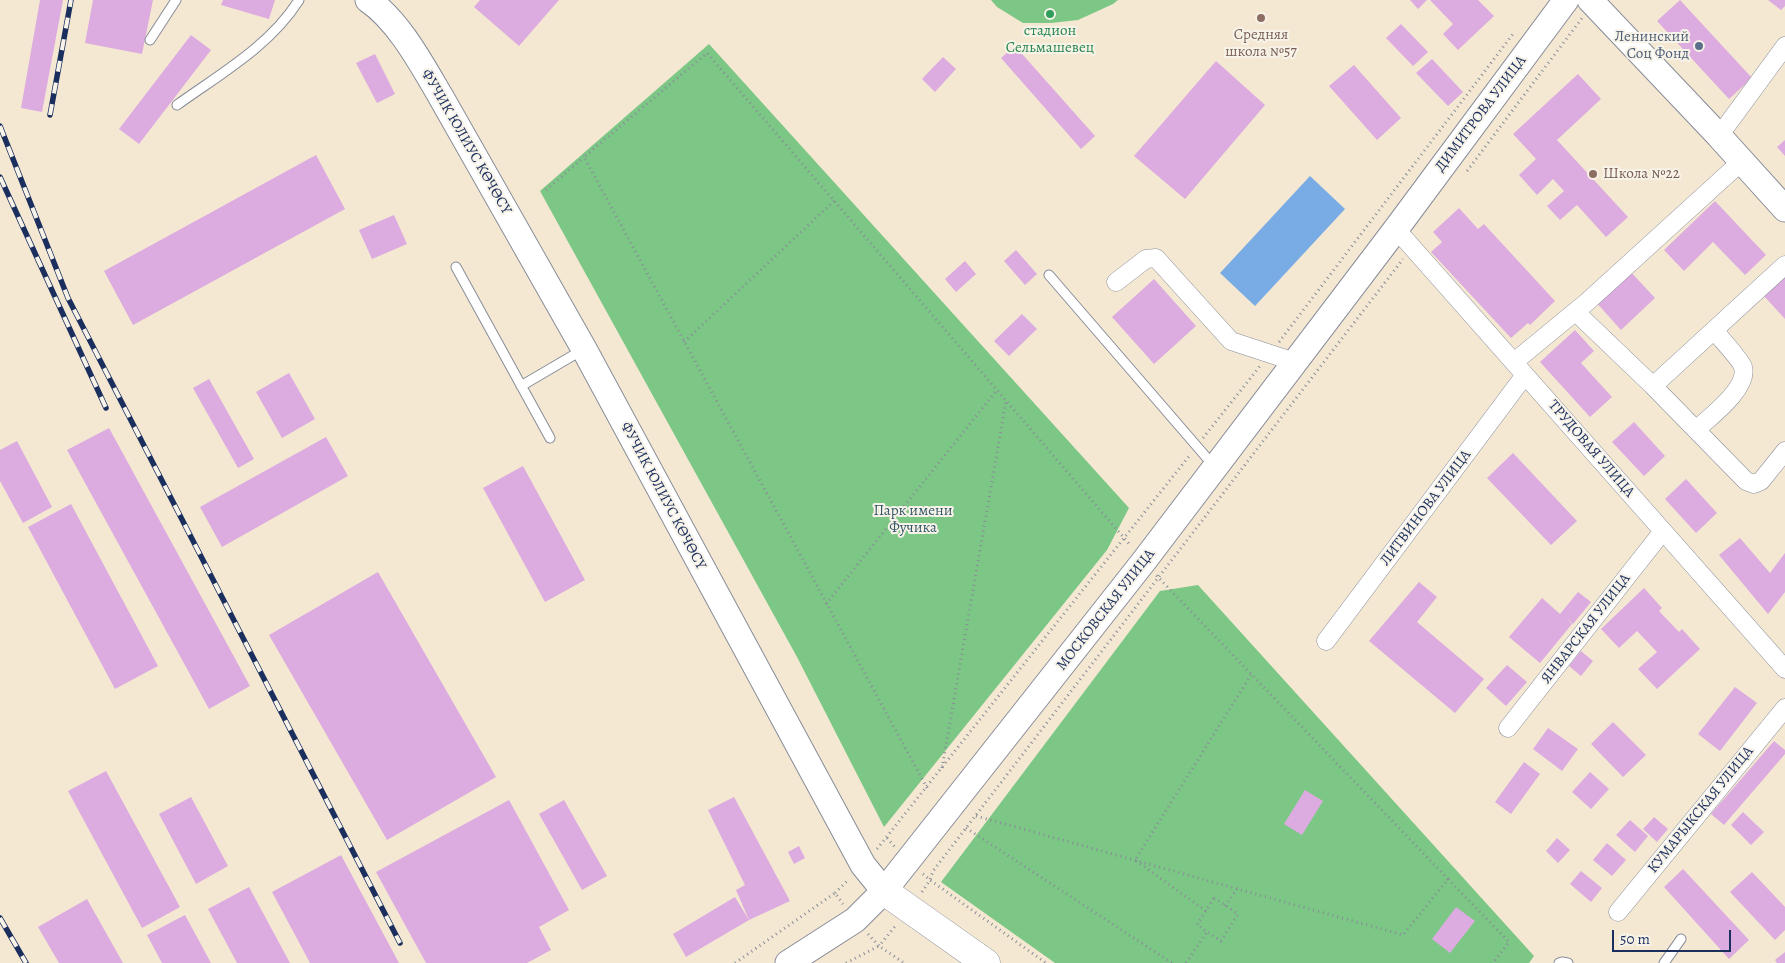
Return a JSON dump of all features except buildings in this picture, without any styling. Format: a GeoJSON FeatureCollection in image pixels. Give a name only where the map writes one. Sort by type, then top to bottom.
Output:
{"type":"FeatureCollection","features":[{"type":"Feature","properties":{"kind":"main road","name":"ФУЧИК ЮЛИУС КӨЧӨСҮ"},"geometry":{"type":"LineString","coordinates":[[368,0],[393,23],[420,62],[584,349],[863,864],[884,891],[986,963]]}},
{"type":"Feature","properties":{"kind":"main road","name":"ДИМИТРОВА УЛИЦА"},"geometry":{"type":"LineString","coordinates":[[1396,229],[1566,0]]}},
{"type":"Feature","properties":{"kind":"main road"},"geometry":{"type":"LineString","coordinates":[[1590,0],[1719,136],[1785,209]]}},
{"type":"Feature","properties":{"kind":"main road","name":"МОСКОВСКАЯ УЛИЦА"},"geometry":{"type":"LineString","coordinates":[[788,963],[855,920],[884,891],[1144,562],[1396,229]]}},
{"type":"Feature","properties":{"kind":"street"},"geometry":{"type":"LineString","coordinates":[[1719,136],[1785,46]]}},
{"type":"Feature","properties":{"kind":"street","name":"ЛИТВИНОВА УЛИЦА"},"geometry":{"type":"LineString","coordinates":[[1326,641],[1520,369],[1587,302],[1742,161]]}},
{"type":"Feature","properties":{"kind":"street","name":"ТРУДОВАЯ УЛИЦА"},"geometry":{"type":"LineString","coordinates":[[1396,229],[1785,669]]}},
{"type":"Feature","properties":{"kind":"street"},"geometry":{"type":"LineString","coordinates":[[1116,282],[1146,259],[1156,258],[1231,341],[1295,362]]}},
{"type":"Feature","properties":{"kind":"street"},"geometry":{"type":"LineString","coordinates":[[1653,386],[1785,264]]}},
{"type":"Feature","properties":{"kind":"street"},"geometry":{"type":"LineString","coordinates":[[1582,318],[1653,386],[1746,481],[1754,484],[1761,481],[1785,451]]}},
{"type":"Feature","properties":{"kind":"street"},"geometry":{"type":"LineString","coordinates":[[1696,430],[1736,392],[1743,378],[1743,366],[1714,330]]}},
{"type":"Feature","properties":{"kind":"street","name":"ЯНВАРСКАЯ УЛИЦА"},"geometry":{"type":"LineString","coordinates":[[1508,728],[1663,531]]}},
{"type":"Feature","properties":{"kind":"street","name":"КУМАРЫКСКАЯ УЛИЦА"},"geometry":{"type":"LineString","coordinates":[[1618,912],[1785,708]]}},
{"type":"Feature","properties":{"kind":"lane"},"geometry":{"type":"LineString","coordinates":[[150,40],[176,0]]}},
{"type":"Feature","properties":{"kind":"lane"},"geometry":{"type":"LineString","coordinates":[[177,105],[263,43],[290,16],[299,0]]}},
{"type":"Feature","properties":{"kind":"lane"},"geometry":{"type":"LineString","coordinates":[[456,266],[550,438]]}},
{"type":"Feature","properties":{"kind":"lane"},"geometry":{"type":"LineString","coordinates":[[1049,274],[1215,467]]}},
{"type":"Feature","properties":{"kind":"lane"},"geometry":{"type":"LineString","coordinates":[[521,386],[584,349]]}},
{"type":"Feature","properties":{"kind":"lane"},"geometry":{"type":"LineString","coordinates":[[1664,963],[1681,940]]}},
{"type":"Feature","properties":{"kind":"lane"},"geometry":{"type":"LineString","coordinates":[[1559,963],[1568,963]]}},
{"type":"Feature","properties":{"kind":"path"},"geometry":{"type":"LineString","coordinates":[[546,190],[706,53],[1144,562],[1509,942],[1493,963]]}},
{"type":"Feature","properties":{"kind":"path"},"geometry":{"type":"LineString","coordinates":[[584,157],[926,788]]}},
{"type":"Feature","properties":{"kind":"path"},"geometry":{"type":"LineString","coordinates":[[684,342],[834,201]]}},
{"type":"Feature","properties":{"kind":"path"},"geometry":{"type":"LineString","coordinates":[[826,604],[997,390]]}},
{"type":"Feature","properties":{"kind":"path"},"geometry":{"type":"LineString","coordinates":[[942,769],[1006,400]]}},
{"type":"Feature","properties":{"kind":"path"},"geometry":{"type":"LineString","coordinates":[[1135,860],[1251,675]]}},
{"type":"Feature","properties":{"kind":"path"},"geometry":{"type":"LineString","coordinates":[[976,816],[1403,935],[1448,879]]}},
{"type":"Feature","properties":{"kind":"path"},"geometry":{"type":"LineString","coordinates":[[966,828],[1172,963]]}},
{"type":"Feature","properties":{"kind":"path"},"geometry":{"type":"LineString","coordinates":[[1135,860],[1206,911]]}},
{"type":"Feature","properties":{"kind":"path"},"geometry":{"type":"LineString","coordinates":[[1226,906],[1237,889]]}},
{"type":"Feature","properties":{"kind":"path"},"geometry":{"type":"LineString","coordinates":[[1214,898],[1226,906],[1238,914],[1221,941],[1196,925],[1214,898]]}},
{"type":"Feature","properties":{"kind":"path"},"geometry":{"type":"LineString","coordinates":[[1186,963],[1208,932]]}},
{"type":"Feature","properties":{"kind":"path"},"geometry":{"type":"LineString","coordinates":[[846,963],[878,946],[904,963]]}},
{"type":"Feature","properties":{"kind":"green space","name":"стадион Сельмашевец"},"geometry":{"type":"Polygon","coordinates":[[[991,0],[1118,0],[1078,20],[1051,23],[1023,23],[997,7],[991,0]]]}},
{"type":"Feature","properties":{"kind":"green space","name":"Парк имени Фучика"},"geometry":{"type":"Polygon","coordinates":[[[709,44],[1129,508],[1107,550],[884,827],[797,657],[540,191],[709,44]]]}},
{"type":"Feature","properties":{"kind":"green space"},"geometry":{"type":"Polygon","coordinates":[[[1198,585],[1534,956],[1529,963],[1055,963],[941,882],[1160,591],[1198,585]]]}},
{"type":"Feature","properties":{"kind":"water"},"geometry":{"type":"Polygon","coordinates":[[[1310,176],[1345,209],[1255,306],[1220,273],[1310,176]]]}},
{"type":"Feature","properties":{"kind":"railway"},"geometry":{"type":"LineString","coordinates":[[50,115],[71,0]]}},
{"type":"Feature","properties":{"kind":"railway"},"geometry":{"type":"LineString","coordinates":[[0,126],[68,298],[400,943]]}},
{"type":"Feature","properties":{"kind":"railway"},"geometry":{"type":"LineString","coordinates":[[0,177],[106,408]]}},
{"type":"Feature","properties":{"kind":"railway"},"geometry":{"type":"LineString","coordinates":[[0,918],[26,963]]}},
{"type":"Feature","properties":{"kind":"place","name":"стадион Сельмашевец"},"geometry":{"type":"Point","coordinates":[1050,14]}},
{"type":"Feature","properties":{"kind":"place","name":"Средняя школа №57"},"geometry":{"type":"Point","coordinates":[1261,18]}},
{"type":"Feature","properties":{"kind":"place","name":"Ленинский Соц Фонд"},"geometry":{"type":"Point","coordinates":[1699,46]}},
{"type":"Feature","properties":{"kind":"place","name":"Школа №22"},"geometry":{"type":"Point","coordinates":[1593,174]}}]}
